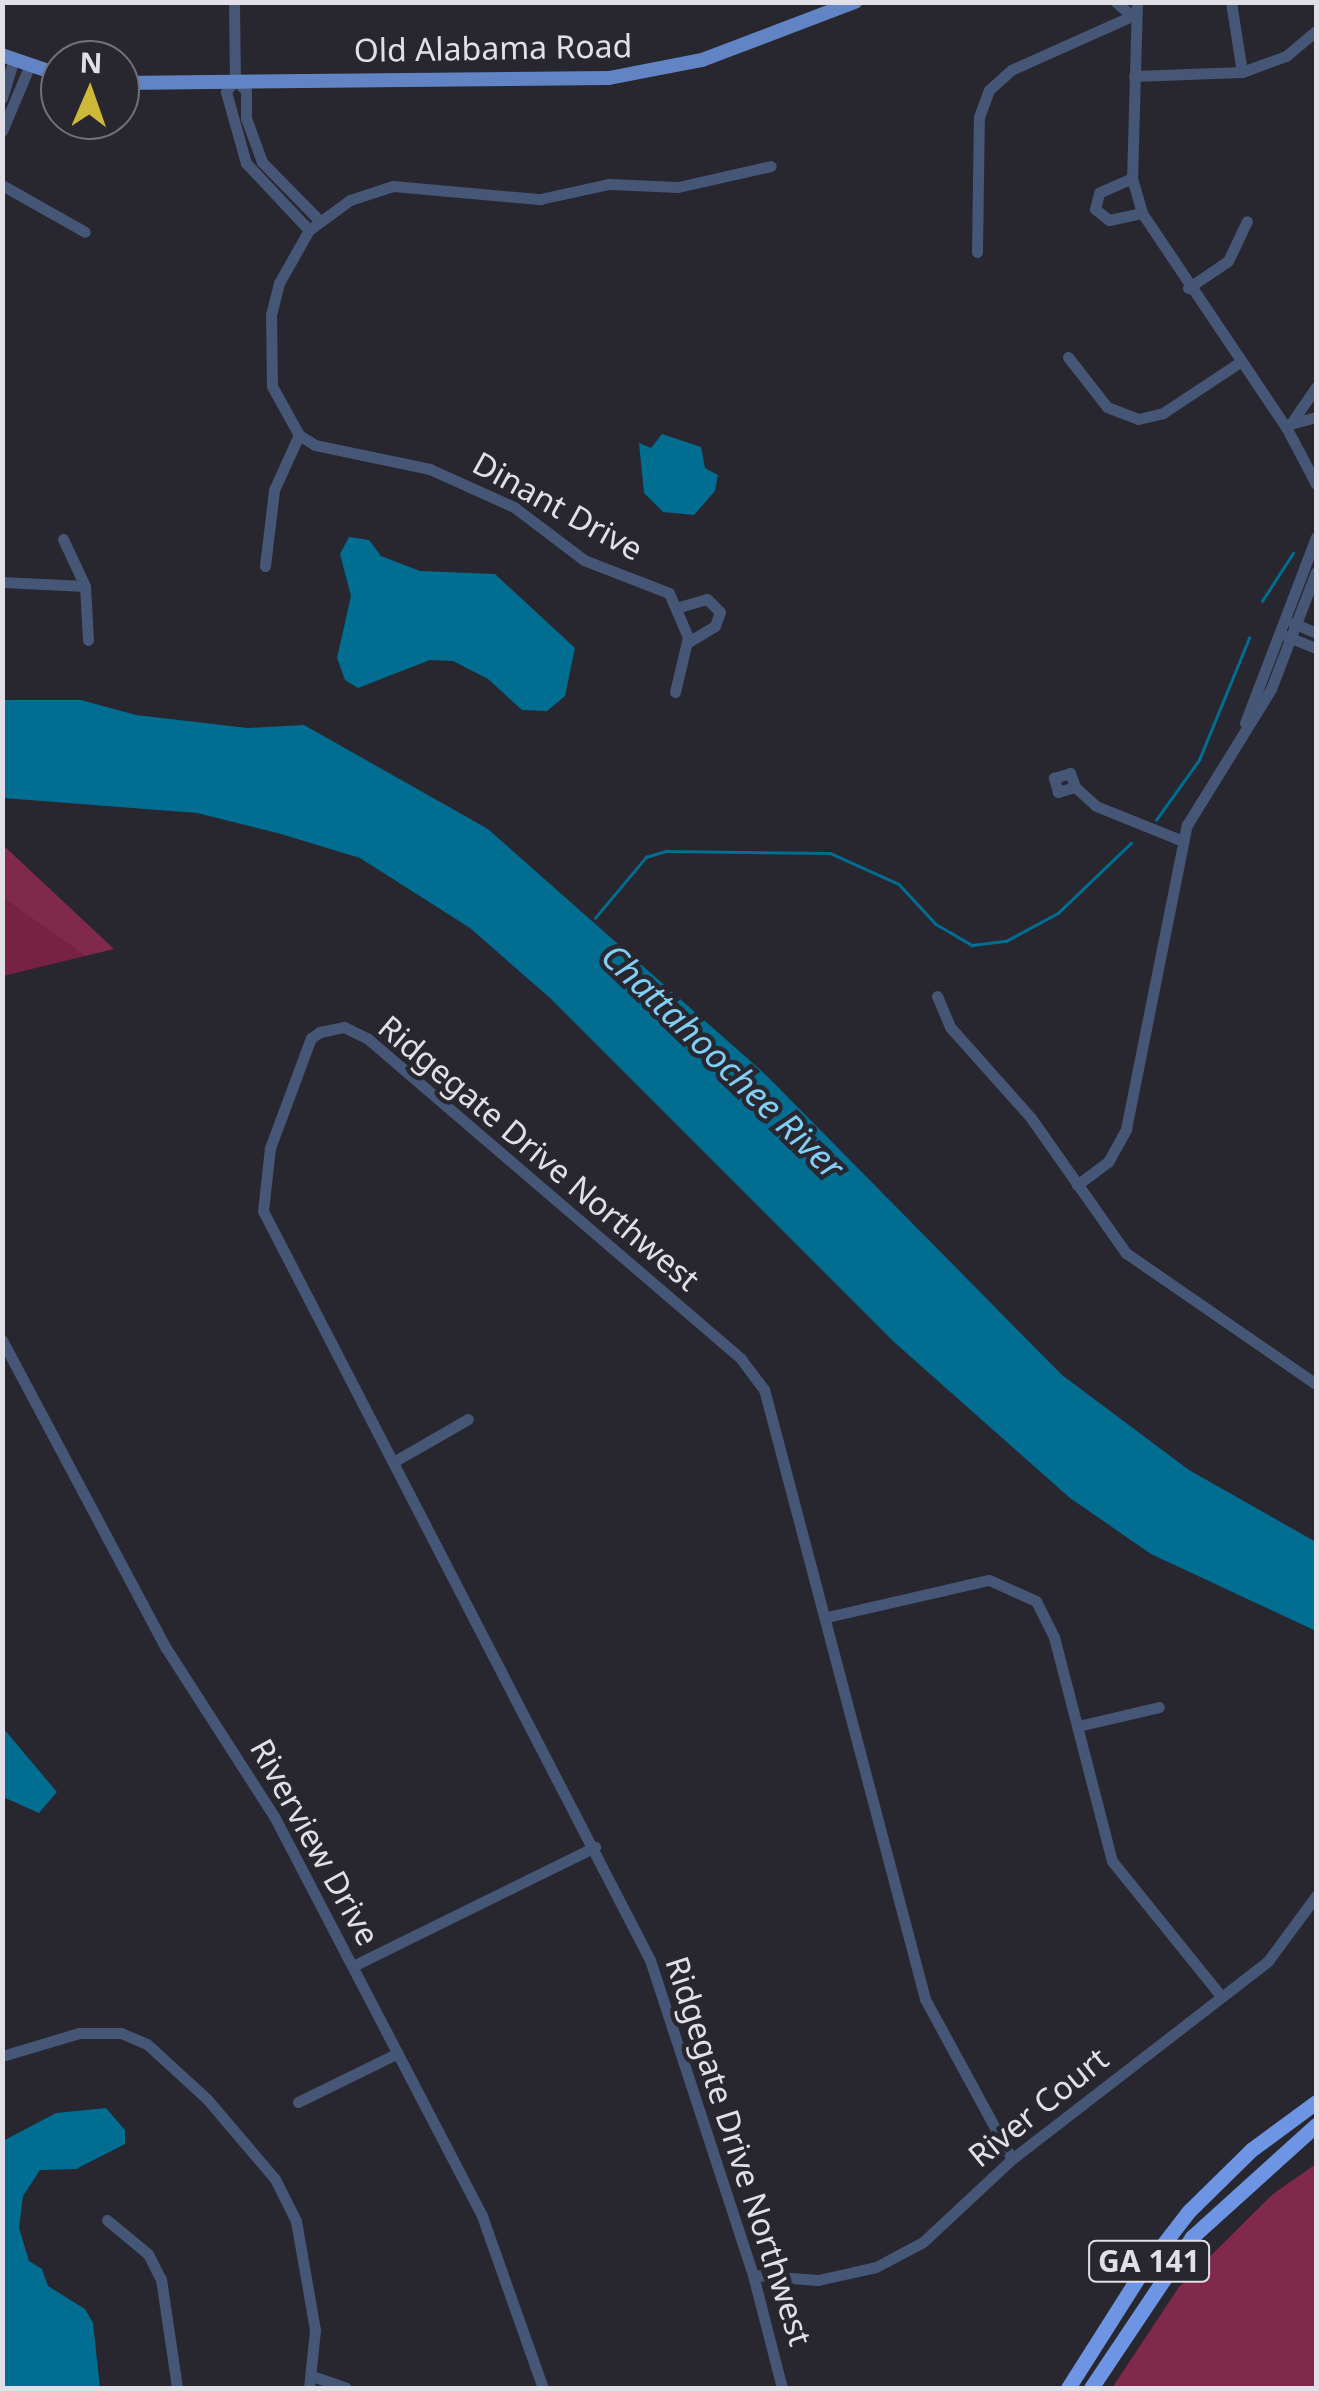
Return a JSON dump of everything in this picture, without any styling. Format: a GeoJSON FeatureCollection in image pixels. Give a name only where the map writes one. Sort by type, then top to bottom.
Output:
{"type":"FeatureCollection","features":[{"type":"Feature","properties":{"kind":"highway","name":"GA 141"},"geometry":{"type":"LineString","coordinates":[[1068,2388],[1180,2221],[1251,2150],[1316,2102]]}},
{"type":"Feature","properties":{"kind":"highway","name":"GA 141"},"geometry":{"type":"LineString","coordinates":[[1091,2388],[1192,2237],[1316,2125]]}},
{"type":"Feature","properties":{"kind":"main road","name":"Old Alabama Road"},"geometry":{"type":"LineString","coordinates":[[140,82],[609,78],[702,60],[855,2]]}},
{"type":"Feature","properties":{"kind":"main road"},"geometry":{"type":"LineString","coordinates":[[8,58],[40,70]]}},
{"type":"Feature","properties":{"kind":"street"},"geometry":{"type":"LineString","coordinates":[[234,2],[235,79],[226,92],[246,162],[314,225]]}},
{"type":"Feature","properties":{"kind":"street"},"geometry":{"type":"LineString","coordinates":[[1116,2],[1132,16]]}},
{"type":"Feature","properties":{"kind":"street"},"geometry":{"type":"LineString","coordinates":[[1137,2],[1132,16],[1132,178],[1142,214],[1188,288],[1289,425],[1316,484]]}},
{"type":"Feature","properties":{"kind":"street"},"geometry":{"type":"LineString","coordinates":[[1231,2],[1242,72]]}},
{"type":"Feature","properties":{"kind":"street"},"geometry":{"type":"LineString","coordinates":[[976,252],[980,117],[989,90],[1011,70],[1132,16]]}},
{"type":"Feature","properties":{"kind":"street"},"geometry":{"type":"LineString","coordinates":[[1134,76],[1242,72],[1286,56],[1316,31]]}},
{"type":"Feature","properties":{"kind":"street"},"geometry":{"type":"LineString","coordinates":[[2,98],[8,58]]}},
{"type":"Feature","properties":{"kind":"street"},"geometry":{"type":"LineString","coordinates":[[2,131],[29,67]]}},
{"type":"Feature","properties":{"kind":"street"},"geometry":{"type":"LineString","coordinates":[[235,79],[246,91],[246,118],[262,162],[314,225]]}},
{"type":"Feature","properties":{"kind":"street"},"geometry":{"type":"LineString","coordinates":[[232,122],[246,118]]}},
{"type":"Feature","properties":{"kind":"street"},"geometry":{"type":"LineString","coordinates":[[265,566],[274,490],[300,434],[272,386],[271,315],[280,283],[314,225],[350,200],[393,186],[540,199],[609,184],[678,187],[771,166]]}},
{"type":"Feature","properties":{"kind":"street"},"geometry":{"type":"LineString","coordinates":[[1132,178],[1100,193],[1095,209],[1109,220],[1142,214]]}},
{"type":"Feature","properties":{"kind":"street"},"geometry":{"type":"LineString","coordinates":[[2,185],[65,215],[85,232]]}},
{"type":"Feature","properties":{"kind":"street"},"geometry":{"type":"LineString","coordinates":[[1188,288],[1228,261],[1248,221]]}},
{"type":"Feature","properties":{"kind":"street"},"geometry":{"type":"LineString","coordinates":[[1068,357],[1107,407],[1138,419],[1164,414],[1240,362]]}},
{"type":"Feature","properties":{"kind":"street"},"geometry":{"type":"LineString","coordinates":[[1289,425],[1316,388]]}},
{"type":"Feature","properties":{"kind":"street"},"geometry":{"type":"LineString","coordinates":[[1289,425],[1316,418]]}},
{"type":"Feature","properties":{"kind":"street","name":"Dinant Drive"},"geometry":{"type":"LineString","coordinates":[[300,434],[315,445],[430,469],[457,481],[514,507],[584,560],[669,593],[679,606],[707,599],[720,612],[715,626],[687,643]]}},
{"type":"Feature","properties":{"kind":"street"},"geometry":{"type":"LineString","coordinates":[[1240,737],[1316,537]]}},
{"type":"Feature","properties":{"kind":"street"},"geometry":{"type":"LineString","coordinates":[[63,539],[85,586],[88,640]]}},
{"type":"Feature","properties":{"kind":"street"},"geometry":{"type":"LineString","coordinates":[[1077,1185],[1108,1162],[1126,1129],[1183,841],[1240,737],[1272,689],[1316,572]]}},
{"type":"Feature","properties":{"kind":"street"},"geometry":{"type":"LineString","coordinates":[[2,582],[85,586]]}},
{"type":"Feature","properties":{"kind":"street"},"geometry":{"type":"LineString","coordinates":[[675,692],[687,643],[679,606]]}},
{"type":"Feature","properties":{"kind":"street"},"geometry":{"type":"LineString","coordinates":[[1284,619],[1316,633]]}},
{"type":"Feature","properties":{"kind":"street"},"geometry":{"type":"LineString","coordinates":[[1278,634],[1316,648]]}},
{"type":"Feature","properties":{"kind":"street"},"geometry":{"type":"LineString","coordinates":[[1074,787],[1127,824],[1183,841]]}},
{"type":"Feature","properties":{"kind":"street"},"geometry":{"type":"LineString","coordinates":[[938,996],[950,1027],[1031,1118],[1111,1236],[1144,1268],[1316,1384]]}},
{"type":"Feature","properties":{"kind":"street","name":"Ridgegate Drive Northwest"},"geometry":{"type":"LineString","coordinates":[[782,2388],[753,2275],[704,2138],[666,1998],[596,1847],[264,1211],[270,1148],[311,1038],[344,1027],[367,1038],[741,1358],[776,1416],[928,2010],[1012,2159]]}},
{"type":"Feature","properties":{"kind":"street","name":"Riverview Drive"},"geometry":{"type":"LineString","coordinates":[[2,1340],[166,1648],[274,1818],[398,2053],[497,2248],[542,2388]]}},
{"type":"Feature","properties":{"kind":"street"},"geometry":{"type":"LineString","coordinates":[[394,1461],[468,1419]]}},
{"type":"Feature","properties":{"kind":"street"},"geometry":{"type":"LineString","coordinates":[[826,1617],[972,1582],[1016,1588],[1036,1601],[1054,1637],[1112,1861],[1221,1996]]}},
{"type":"Feature","properties":{"kind":"street"},"geometry":{"type":"LineString","coordinates":[[1078,1726],[1159,1707]]}},
{"type":"Feature","properties":{"kind":"street"},"geometry":{"type":"LineString","coordinates":[[353,1966],[596,1847]]}},
{"type":"Feature","properties":{"kind":"street","name":"River Court"},"geometry":{"type":"LineString","coordinates":[[753,2275],[818,2280],[876,2267],[923,2242],[1012,2159],[1268,1960],[1316,1896]]}},
{"type":"Feature","properties":{"kind":"street"},"geometry":{"type":"LineString","coordinates":[[2,2056],[80,2033],[121,2033],[148,2044],[207,2099],[275,2179],[296,2222],[310,2279],[310,2382],[346,2388]]}},
{"type":"Feature","properties":{"kind":"street"},"geometry":{"type":"LineString","coordinates":[[298,2102],[398,2053]]}},
{"type":"Feature","properties":{"kind":"street"},"geometry":{"type":"LineString","coordinates":[[107,2220],[148,2254],[161,2279],[177,2388]]}},
{"type":"Feature","properties":{"kind":"shaded area"},"geometry":{"type":"Polygon","coordinates":[[[2,845],[114,949],[85,956],[3,898],[2,845]]]}},
{"type":"Feature","properties":{"kind":"shaded area"},"geometry":{"type":"Polygon","coordinates":[[[3,898],[85,956],[3,976],[3,898]]]}},
{"type":"Feature","properties":{"kind":"shaded area"},"geometry":{"type":"Polygon","coordinates":[[[1316,2164],[1316,2388],[1112,2388],[1179,2287],[1273,2194],[1316,2164]]]}},
{"type":"Feature","properties":{"kind":"water"},"geometry":{"type":"Polygon","coordinates":[[[662,434],[701,447],[705,468],[718,475],[715,491],[694,515],[663,512],[644,493],[639,443],[651,448],[662,434]]]}},
{"type":"Feature","properties":{"kind":"water"},"geometry":{"type":"Polygon","coordinates":[[[349,537],[369,540],[381,556],[420,571],[495,574],[575,648],[565,696],[547,711],[522,710],[488,679],[453,661],[430,660],[358,688],[345,680],[337,658],[351,596],[340,554],[349,537]]]}},
{"type":"Feature","properties":{"kind":"water","name":"Chattahoochee River"},"geometry":{"type":"Polygon","coordinates":[[[3,700],[81,700],[136,715],[248,728],[304,725],[488,829],[765,1074],[1062,1375],[1189,1470],[1316,1542],[1316,1631],[1151,1554],[1070,1498],[894,1342],[550,998],[470,928],[360,858],[281,834],[197,813],[3,798],[3,700]]]}},
{"type":"Feature","properties":{"kind":"water"},"geometry":{"type":"Polygon","coordinates":[[[3,1728],[57,1792],[39,1813],[3,1797],[3,1728]]]}},
{"type":"Feature","properties":{"kind":"water"},"geometry":{"type":"Polygon","coordinates":[[[106,2108],[125,2130],[125,2144],[76,2169],[40,2170],[23,2196],[19,2228],[29,2261],[42,2269],[48,2286],[85,2309],[93,2323],[100,2388],[3,2388],[3,2141],[56,2113],[106,2108]]]}},
{"type":"Feature","properties":{"kind":"waterway"},"geometry":{"type":"LineString","coordinates":[[1262,601],[1293,553]]}},
{"type":"Feature","properties":{"kind":"waterway"},"geometry":{"type":"LineString","coordinates":[[1156,820],[1199,760],[1249,638]]}},
{"type":"Feature","properties":{"kind":"waterway"},"geometry":{"type":"LineString","coordinates":[[595,918],[646,857],[666,851],[830,853],[899,884],[936,924],[972,945],[1006,941],[1058,913],[1131,843]]}}]}
